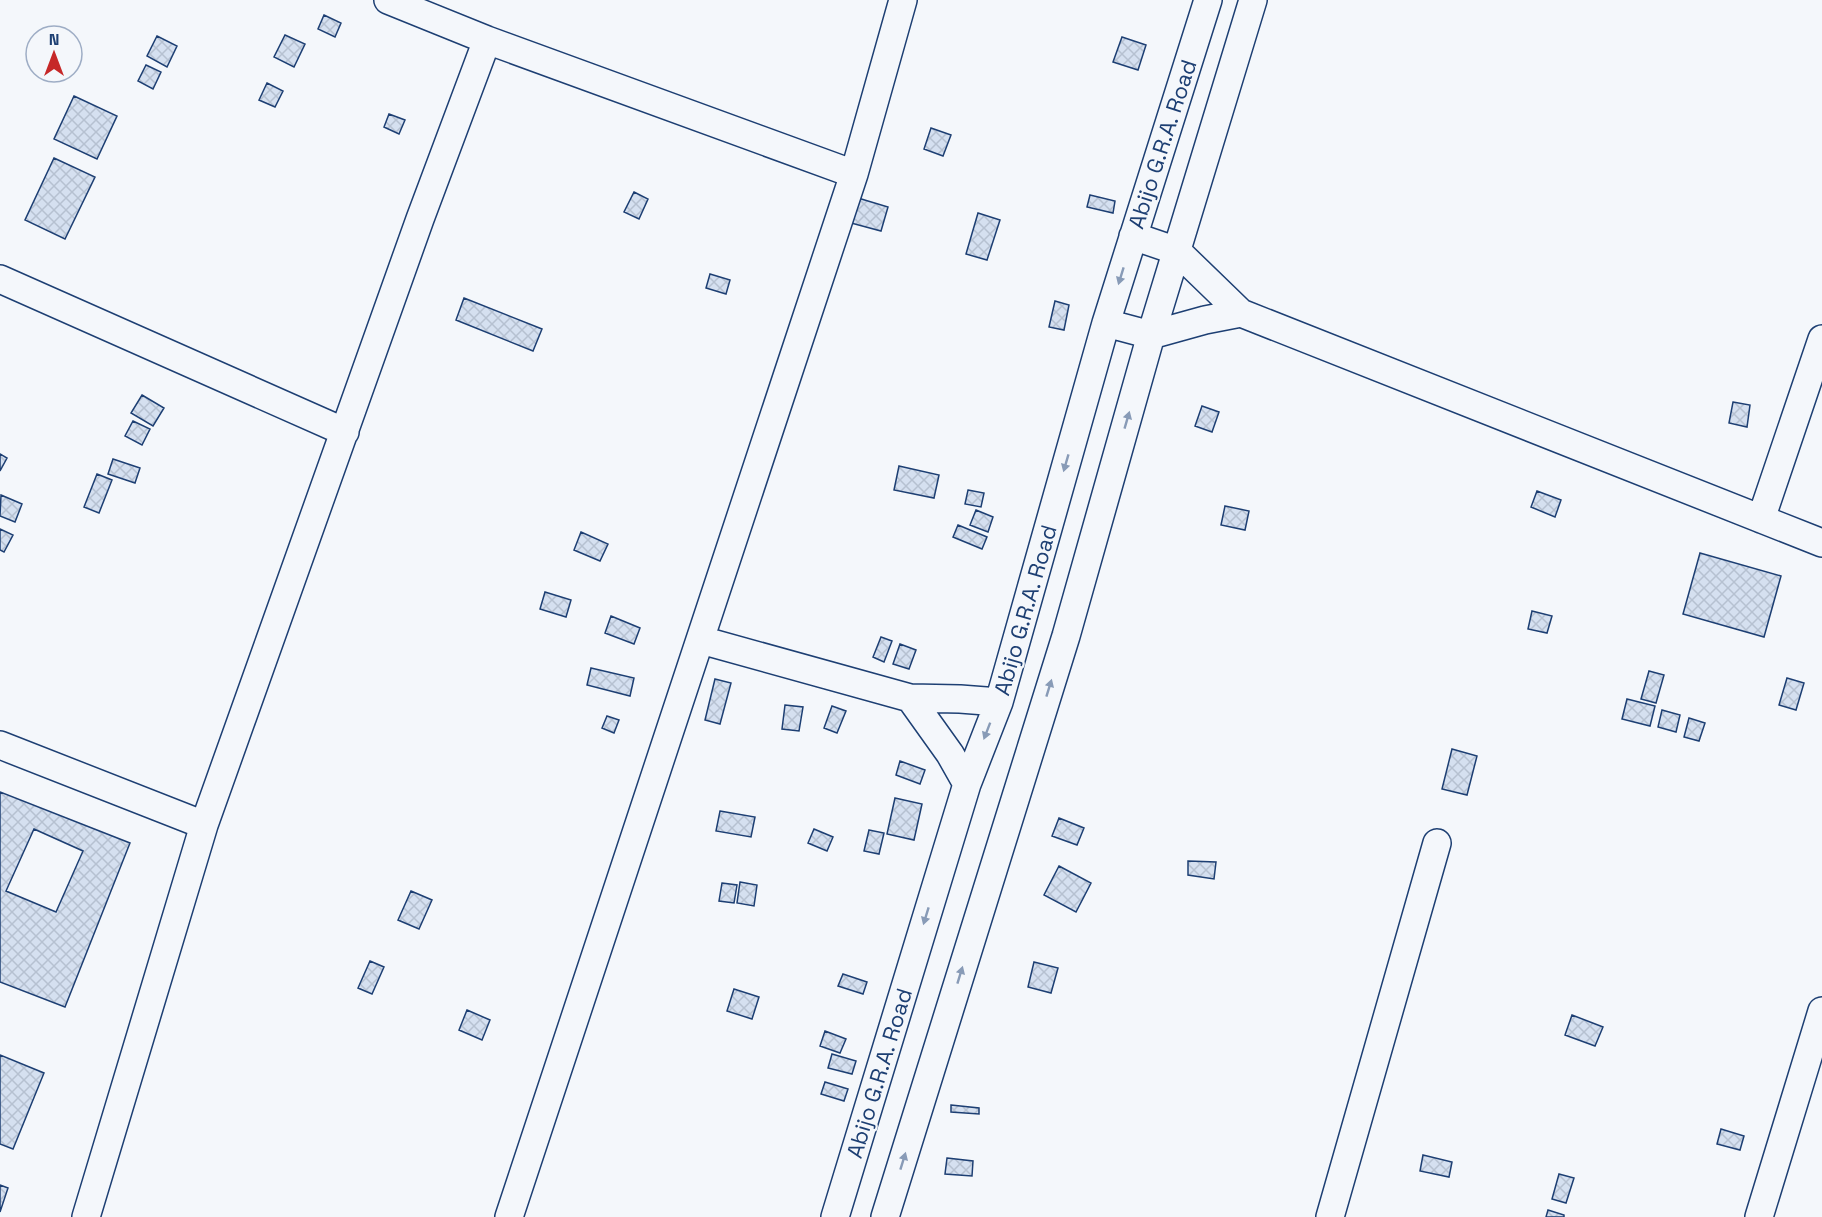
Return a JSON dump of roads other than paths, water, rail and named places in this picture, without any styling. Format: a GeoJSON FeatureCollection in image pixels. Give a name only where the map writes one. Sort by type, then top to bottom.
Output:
{"type":"FeatureCollection","features":[{"type":"Feature","properties":{"kind":"street"},"geometry":{"type":"LineString","coordinates":[[388,0],[487,40],[854,174]]}},
{"type":"Feature","properties":{"kind":"street"},"geometry":{"type":"LineString","coordinates":[[509,1217],[854,174],[903,0]]}},
{"type":"Feature","properties":{"kind":"street","name":"Abijo G.R.A. Road"},"geometry":{"type":"LineString","coordinates":[[835,1217],[967,783],[999,702],[1106,323],[1208,0]]}},
{"type":"Feature","properties":{"kind":"street","name":"Abijo G.R.A. Road"},"geometry":{"type":"LineString","coordinates":[[894,1215],[1066,636],[1151,335],[1253,0]]}},
{"type":"Feature","properties":{"kind":"street"},"geometry":{"type":"LineString","coordinates":[[86,1217],[204,825],[420,219],[487,40]]}},
{"type":"Feature","properties":{"kind":"street"},"geometry":{"type":"LineString","coordinates":[[1133,236],[1178,251],[1241,313],[1822,543]]}},
{"type":"Feature","properties":{"kind":"street"},"geometry":{"type":"LineString","coordinates":[[0,279],[345,432]]}},
{"type":"Feature","properties":{"kind":"street"},"geometry":{"type":"LineString","coordinates":[[1106,323],[1151,335],[1241,313]]}},
{"type":"Feature","properties":{"kind":"street"},"geometry":{"type":"LineString","coordinates":[[1761,519],[1822,339]]}},
{"type":"Feature","properties":{"kind":"street"},"geometry":{"type":"LineString","coordinates":[[701,640],[910,698],[999,702]]}},
{"type":"Feature","properties":{"kind":"street"},"geometry":{"type":"LineString","coordinates":[[910,698],[950,753],[967,783]]}},
{"type":"Feature","properties":{"kind":"street"},"geometry":{"type":"LineString","coordinates":[[0,745],[204,825]]}},
{"type":"Feature","properties":{"kind":"street"},"geometry":{"type":"LineString","coordinates":[[1330,1217],[1437,843]]}},
{"type":"Feature","properties":{"kind":"street"},"geometry":{"type":"LineString","coordinates":[[1759,1217],[1822,1011]]}}]}
